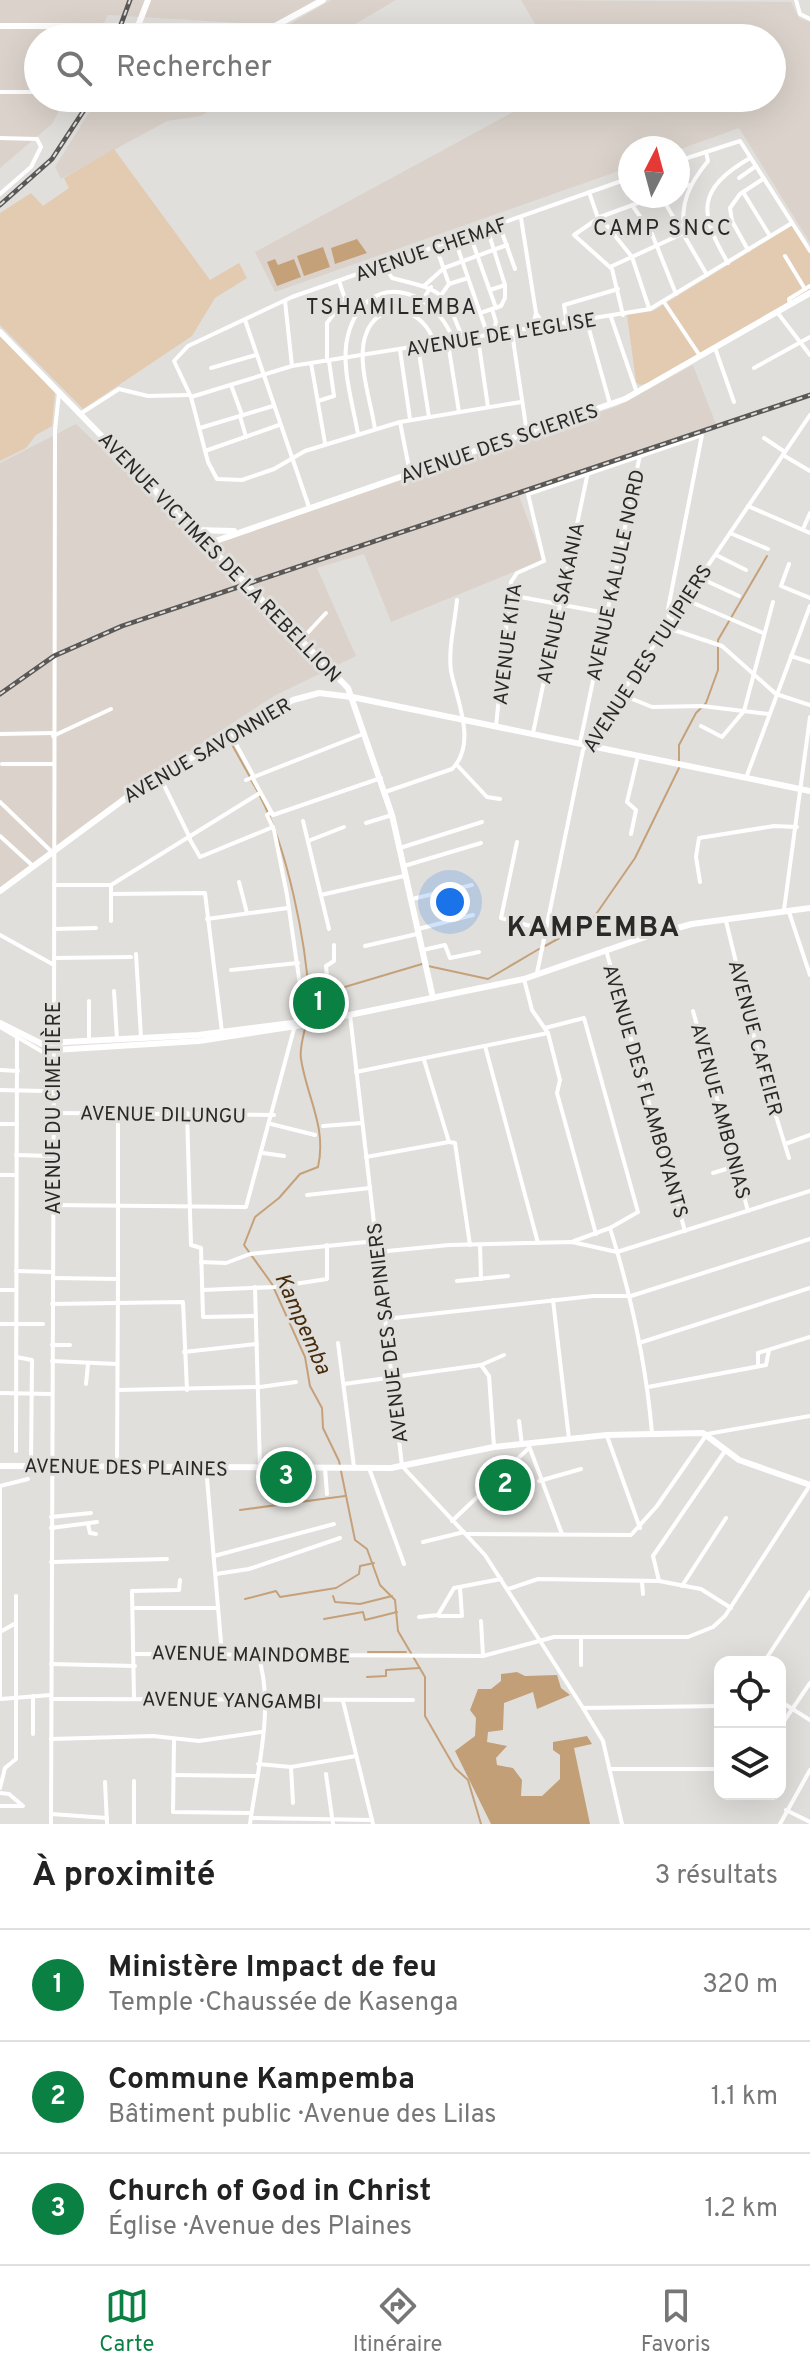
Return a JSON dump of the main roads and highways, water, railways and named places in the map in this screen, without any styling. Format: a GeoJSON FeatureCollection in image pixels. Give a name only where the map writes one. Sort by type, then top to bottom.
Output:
{"type":"FeatureCollection","features":[{"type":"Feature","properties":{"kind":"waterway"},"geometry":{"type":"LineString","coordinates":[[679,762],[679,745],[696,713],[706,703],[718,670],[718,640],[767,556]]}},
{"type":"Feature","properties":{"kind":"waterway","name":"Kampemba"},"geometry":{"type":"LineString","coordinates":[[230,741],[250,777]]}},
{"type":"Feature","properties":{"kind":"waterway"},"geometry":{"type":"LineString","coordinates":[[545,946],[592,920],[635,858],[679,768]]}},
{"type":"Feature","properties":{"kind":"waterway","name":"Kampemba"},"geometry":{"type":"LineString","coordinates":[[251,780],[258,792]]}},
{"type":"Feature","properties":{"kind":"waterway","name":"Kampemba"},"geometry":{"type":"LineString","coordinates":[[260,796],[287,868],[304,950],[309,1006],[301,1059],[318,1126],[320,1152],[318,1167],[300,1174],[279,1198],[255,1217],[244,1245],[272,1284],[305,1357],[310,1386],[322,1408],[323,1428],[339,1461],[355,1540],[367,1549],[380,1585],[395,1600],[398,1631],[425,1677],[425,1716],[455,1768],[468,1780],[481,1824]]}},
{"type":"Feature","properties":{"kind":"waterway"},"geometry":{"type":"LineString","coordinates":[[428,966],[488,979],[539,949]]}},
{"type":"Feature","properties":{"kind":"waterway"},"geometry":{"type":"LineString","coordinates":[[311,997],[422,964]]}},
{"type":"Feature","properties":{"kind":"waterway"},"geometry":{"type":"LineString","coordinates":[[45,1090],[50,1090],[50,1098]]}},
{"type":"Feature","properties":{"kind":"waterway"},"geometry":{"type":"LineString","coordinates":[[240,1510],[345,1496]]}},
{"type":"Feature","properties":{"kind":"waterway"},"geometry":{"type":"LineString","coordinates":[[245,1599],[276,1591],[280,1597],[336,1588],[359,1574],[360,1566],[374,1563]]}},
{"type":"Feature","properties":{"kind":"waterway"},"geometry":{"type":"LineString","coordinates":[[333,1596],[335,1602],[360,1604],[392,1596]]}},
{"type":"Feature","properties":{"kind":"waterway"},"geometry":{"type":"LineString","coordinates":[[324,1619],[363,1612],[365,1620],[397,1612]]}},
{"type":"Feature","properties":{"kind":"waterway"},"geometry":{"type":"LineString","coordinates":[[368,1652],[406,1652]]}},
{"type":"Feature","properties":{"kind":"waterway"},"geometry":{"type":"LineString","coordinates":[[367,1677],[386,1676],[386,1670],[420,1668]]}},
{"type":"Feature","properties":{"kind":"railway"},"geometry":{"type":"LineString","coordinates":[[121,24],[130,0]]}},
{"type":"Feature","properties":{"kind":"railway"},"geometry":{"type":"LineString","coordinates":[[0,205],[52,159],[83,112]]}},
{"type":"Feature","properties":{"kind":"railway"},"geometry":{"type":"LineString","coordinates":[[0,694],[54,656],[122,626],[810,395]]}},
{"type":"Feature","properties":{"kind":"place","name":"Ministère Impact de feu"},"geometry":{"type":"Point","coordinates":[319,1003]}},
{"type":"Feature","properties":{"kind":"place","name":"Church of God in Christ"},"geometry":{"type":"Point","coordinates":[286,1477]}},
{"type":"Feature","properties":{"kind":"place","name":"Commune Kampemba"},"geometry":{"type":"Point","coordinates":[505,1485]}},
{"type":"Feature","properties":{"kind":"district","name":"CAMP SNCC"},"geometry":{"type":"Point","coordinates":[663,227]}},
{"type":"Feature","properties":{"kind":"district","name":"TSHAMILEMBA"},"geometry":{"type":"Point","coordinates":[392,306]}},
{"type":"Feature","properties":{"kind":"district","name":"KAMPEMBA"},"geometry":{"type":"Point","coordinates":[594,926]}}]}
